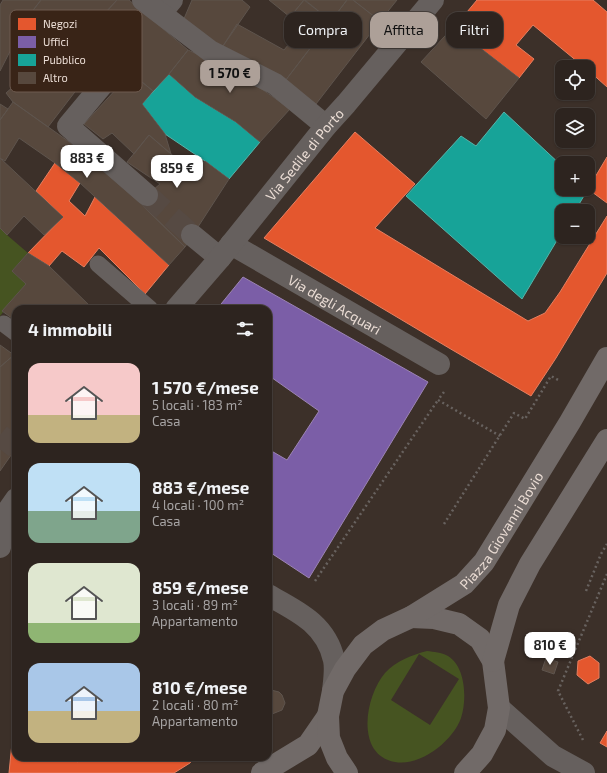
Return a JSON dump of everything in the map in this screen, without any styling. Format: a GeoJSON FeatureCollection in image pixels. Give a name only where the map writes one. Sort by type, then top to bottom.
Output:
{"type":"FeatureCollection","features":[{"type":"Feature","properties":{"kind":"main road","name":"Piazza Giovanni Bovio"},"geometry":{"type":"LineString","coordinates":[[346,773],[337,758],[329,738],[328,716],[333,691],[345,669],[363,645],[384,630],[411,617],[464,584],[484,562],[570,422],[607,358]]}},
{"type":"Feature","properties":{"kind":"main road","name":"Piazza Giovanni Bovio"},"geometry":{"type":"LineString","coordinates":[[465,773],[482,754],[495,730],[499,708],[493,661],[509,605],[530,564],[606,442]]}},
{"type":"Feature","properties":{"kind":"main road","name":"Piazza Giovanni Bovio"},"geometry":{"type":"LineString","coordinates":[[411,617],[434,618],[459,624],[480,639],[493,661]]}},
{"type":"Feature","properties":{"kind":"main road","name":"Piazza Giovanni Bovio"},"geometry":{"type":"LineString","coordinates":[[262,773],[308,746],[328,716]]}},
{"type":"Feature","properties":{"kind":"street"},"geometry":{"type":"LineString","coordinates":[[143,0],[167,7],[210,51],[275,84],[326,126]]}},
{"type":"Feature","properties":{"kind":"street","name":"Via Sedile di Porto"},"geometry":{"type":"LineString","coordinates":[[179,305],[226,251],[326,126],[433,0]]}},
{"type":"Feature","properties":{"kind":"street"},"geometry":{"type":"LineString","coordinates":[[96,92],[68,126],[147,195]]}},
{"type":"Feature","properties":{"kind":"street","name":"Via degli Acquari"},"geometry":{"type":"LineString","coordinates":[[192,235],[226,251],[439,364]]}},
{"type":"Feature","properties":{"kind":"street"},"geometry":{"type":"LineString","coordinates":[[0,547],[8,510]]}},
{"type":"Feature","properties":{"kind":"street"},"geometry":{"type":"LineString","coordinates":[[272,597],[310,620],[324,635],[334,661],[333,691]]}},
{"type":"Feature","properties":{"kind":"street"},"geometry":{"type":"LineString","coordinates":[[499,708],[553,756],[584,773]]}},
{"type":"Feature","properties":{"kind":"lane"},"geometry":{"type":"LineString","coordinates":[[98,264],[145,305]]}},
{"type":"Feature","properties":{"kind":"path"},"geometry":{"type":"LineString","coordinates":[[315,581],[454,375],[439,364]]}},
{"type":"Feature","properties":{"kind":"path"},"geometry":{"type":"LineString","coordinates":[[444,524],[514,413],[525,419],[551,376],[566,385]]}},
{"type":"Feature","properties":{"kind":"path"},"geometry":{"type":"LineString","coordinates":[[438,400],[500,436]]}},
{"type":"Feature","properties":{"kind":"path"},"geometry":{"type":"LineString","coordinates":[[586,592],[601,554],[607,544]]}},
{"type":"Feature","properties":{"kind":"path"},"geometry":{"type":"LineString","coordinates":[[585,742],[558,691],[607,574]]}},
{"type":"Feature","properties":{"kind":"path"},"geometry":{"type":"LineString","coordinates":[[552,660],[559,637],[578,644]]}},
{"type":"Feature","properties":{"kind":"green space"},"geometry":{"type":"Polygon","coordinates":[[[0,228],[28,253],[12,271],[26,284],[0,316],[0,228]]]}},
{"type":"Feature","properties":{"kind":"green space"},"geometry":{"type":"Polygon","coordinates":[[[427,651],[448,656],[454,661],[458,668],[464,684],[464,702],[461,718],[451,735],[425,756],[405,762],[395,762],[382,757],[374,748],[369,737],[369,709],[372,696],[378,683],[389,669],[399,662],[410,657],[427,651]],[[419,654],[391,700],[430,725],[459,679],[419,654]]]}},
{"type":"Feature","properties":{"kind":"building: Negozi"},"geometry":{"type":"Polygon","coordinates":[[[477,0],[593,0],[607,12],[607,87],[595,76],[595,60],[576,60],[533,25],[516,45],[534,59],[519,78],[480,48],[503,48],[503,12],[467,12],[477,0]]]}},
{"type":"Feature","properties":{"kind":"building: Negozi"},"geometry":{"type":"Polygon","coordinates":[[[355,132],[415,184],[375,228],[528,321],[545,313],[590,244],[595,244],[595,235],[607,216],[607,273],[556,358],[531,396],[264,238],[355,132]]]}},
{"type":"Feature","properties":{"kind":"building: Negozi"},"geometry":{"type":"Polygon","coordinates":[[[607,157],[607,203],[595,194],[595,177],[607,157]]]}},
{"type":"Feature","properties":{"kind":"building: Negozi"},"geometry":{"type":"Polygon","coordinates":[[[55,163],[80,183],[69,201],[85,216],[95,197],[169,265],[145,294],[99,248],[84,267],[62,251],[49,266],[28,253],[63,217],[36,191],[55,163]]]}},
{"type":"Feature","properties":{"kind":"building: Negozi"},"geometry":{"type":"Polygon","coordinates":[[[590,656],[599,663],[599,678],[588,684],[577,675],[578,661],[590,656]]]}},
{"type":"Feature","properties":{"kind":"building: Negozi"},"geometry":{"type":"Polygon","coordinates":[[[607,731],[607,747],[600,743],[607,731]]]}},
{"type":"Feature","properties":{"kind":"building: Negozi"},"geometry":{"type":"Polygon","coordinates":[[[12,743],[12,761],[191,761],[174,773],[9,773],[12,743]]]}},
{"type":"Feature","properties":{"kind":"building: Uffici"},"geometry":{"type":"Polygon","coordinates":[[[243,277],[428,382],[309,578],[272,554],[272,451],[287,460],[319,411],[272,378],[272,305],[220,305],[243,277]]]}},
{"type":"Feature","properties":{"kind":"building: Pubblico"},"geometry":{"type":"Polygon","coordinates":[[[169,74],[195,97],[236,122],[260,142],[229,179],[165,134],[142,104],[169,74]]]}},
{"type":"Feature","properties":{"kind":"building: Pubblico"},"geometry":{"type":"Polygon","coordinates":[[[504,112],[555,159],[555,196],[584,196],[579,204],[555,204],[555,244],[522,299],[406,196],[461,136],[476,146],[504,112]]]}},
{"type":"Feature","properties":{"kind":"building: Altro"},"geometry":{"type":"Polygon","coordinates":[[[3,0],[41,0],[33,10],[10,10],[10,51],[0,71],[0,5],[3,0]]]}},
{"type":"Feature","properties":{"kind":"building: Altro"},"geometry":{"type":"Polygon","coordinates":[[[41,0],[117,0],[108,10],[33,10],[41,0]]]}},
{"type":"Feature","properties":{"kind":"building: Altro"},"geometry":{"type":"Polygon","coordinates":[[[117,0],[129,0],[141,10],[108,10],[117,0]]]}},
{"type":"Feature","properties":{"kind":"building: Altro"},"geometry":{"type":"Polygon","coordinates":[[[192,0],[242,0],[250,7],[221,49],[183,21],[192,0]]]}},
{"type":"Feature","properties":{"kind":"building: Altro"},"geometry":{"type":"Polygon","coordinates":[[[269,0],[304,0],[294,12],[284,12],[269,0]]]}},
{"type":"Feature","properties":{"kind":"building: Altro"},"geometry":{"type":"Polygon","coordinates":[[[304,0],[319,12],[294,12],[304,0]]]}},
{"type":"Feature","properties":{"kind":"building: Altro"},"geometry":{"type":"Polygon","coordinates":[[[305,0],[347,0],[338,12],[320,12],[305,0]]]}},
{"type":"Feature","properties":{"kind":"building: Altro"},"geometry":{"type":"Polygon","coordinates":[[[347,0],[353,0],[370,13],[370,34],[362,44],[362,12],[338,12],[347,0]]]}},
{"type":"Feature","properties":{"kind":"building: Altro"},"geometry":{"type":"Polygon","coordinates":[[[353,0],[397,0],[387,12],[370,12],[370,13],[353,0]]]}},
{"type":"Feature","properties":{"kind":"building: Altro"},"geometry":{"type":"Polygon","coordinates":[[[142,11],[188,50],[153,91],[142,82],[142,11]]]}},
{"type":"Feature","properties":{"kind":"building: Altro"},"geometry":{"type":"Polygon","coordinates":[[[237,24],[284,50],[286,48],[310,48],[285,81],[221,49],[237,24]]]}},
{"type":"Feature","properties":{"kind":"building: Altro"},"geometry":{"type":"Polygon","coordinates":[[[446,35],[446,48],[480,48],[519,78],[486,119],[421,62],[434,48],[438,48],[438,44],[446,35]]]}},
{"type":"Feature","properties":{"kind":"building: Altro"},"geometry":{"type":"Polygon","coordinates":[[[310,48],[359,48],[316,104],[285,81],[310,48]]]}},
{"type":"Feature","properties":{"kind":"building: Altro"},"geometry":{"type":"Polygon","coordinates":[[[188,50],[239,73],[290,109],[260,142],[236,122],[195,97],[169,74],[188,50]]]}},
{"type":"Feature","properties":{"kind":"building: Altro"},"geometry":{"type":"Polygon","coordinates":[[[142,82],[153,91],[142,104],[165,134],[171,154],[149,135],[134,154],[112,133],[103,139],[84,124],[113,92],[142,92],[142,82]]]}},
{"type":"Feature","properties":{"kind":"building: Altro"},"geometry":{"type":"Polygon","coordinates":[[[10,90],[10,92],[75,92],[48,127],[13,102],[6,93],[10,90]]]}},
{"type":"Feature","properties":{"kind":"building: Altro"},"geometry":{"type":"Polygon","coordinates":[[[13,102],[68,141],[139,202],[185,247],[169,265],[80,183],[55,163],[19,138],[5,161],[0,158],[0,120],[13,102]]]}},
{"type":"Feature","properties":{"kind":"building: Altro"},"geometry":{"type":"Polygon","coordinates":[[[0,104],[8,109],[0,120],[0,104]]]}},
{"type":"Feature","properties":{"kind":"building: Altro"},"geometry":{"type":"Polygon","coordinates":[[[149,135],[192,172],[205,161],[229,179],[185,247],[139,202],[160,184],[127,162],[149,135]]]}},
{"type":"Feature","properties":{"kind":"building: Altro"},"geometry":{"type":"Polygon","coordinates":[[[0,158],[63,217],[44,235],[24,216],[7,235],[0,228],[0,158]]]}},
{"type":"Feature","properties":{"kind":"building: Altro"},"geometry":{"type":"Polygon","coordinates":[[[28,253],[49,266],[89,305],[12,305],[12,318],[2,311],[26,284],[12,271],[28,253]]]}},
{"type":"Feature","properties":{"kind":"building: Altro"},"geometry":{"type":"Polygon","coordinates":[[[0,345],[12,354],[12,357],[0,367],[0,345]]]}},
{"type":"Feature","properties":{"kind":"building: Altro"},"geometry":{"type":"Polygon","coordinates":[[[12,356],[12,454],[0,471],[0,367],[12,356]]]}},
{"type":"Feature","properties":{"kind":"building: Altro"},"geometry":{"type":"Polygon","coordinates":[[[546,658],[558,662],[554,674],[542,670],[546,658]]]}},
{"type":"Feature","properties":{"kind":"building: Altro"},"geometry":{"type":"Polygon","coordinates":[[[272,690],[279,692],[282,695],[285,703],[282,710],[272,714],[272,690]]]}},
{"type":"Feature","properties":{"kind":"tunnel"},"geometry":{"type":"LineString","coordinates":[[147,195],[192,235]]}},
{"type":"Feature","properties":{"kind":"tunnel"},"geometry":{"type":"LineString","coordinates":[[0,435],[12,445]]}}]}
